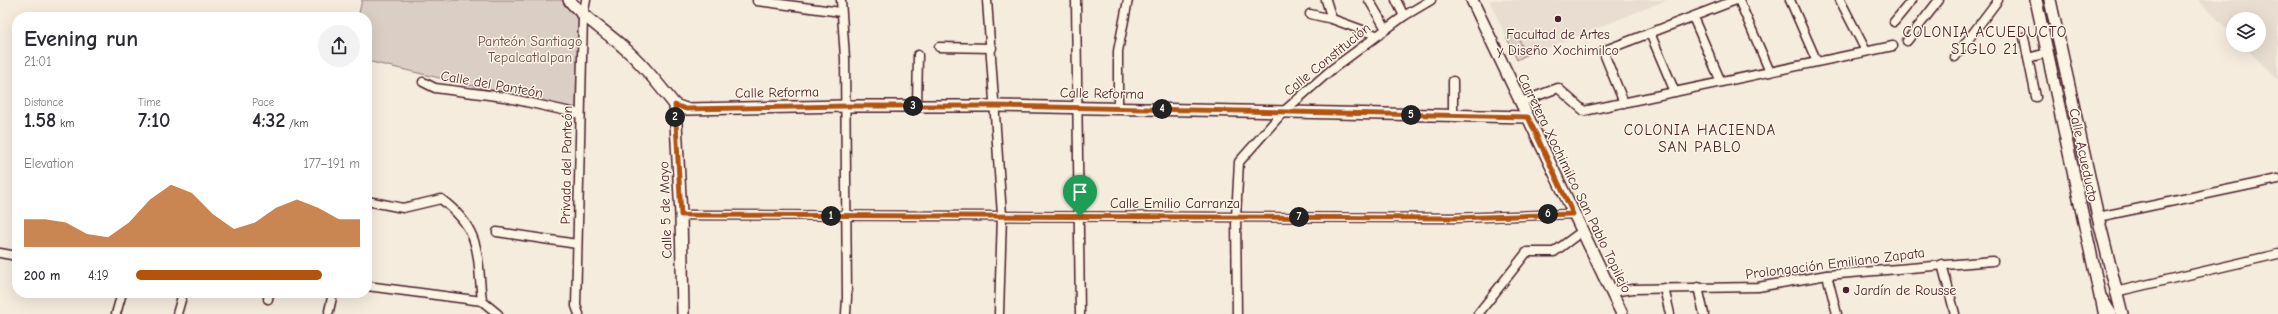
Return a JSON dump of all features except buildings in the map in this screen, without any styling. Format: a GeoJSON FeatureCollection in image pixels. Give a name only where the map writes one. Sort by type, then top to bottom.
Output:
{"type":"FeatureCollection","features":[{"type":"Feature","properties":{"kind":"street"},"geometry":{"type":"LineString","coordinates":[[568,0],[584,16],[629,52],[675,105]]}},
{"type":"Feature","properties":{"kind":"street","name":"Privada del Panteón"},"geometry":{"type":"LineString","coordinates":[[579,314],[576,306],[577,244],[580,114],[586,0]]}},
{"type":"Feature","properties":{"kind":"street"},"geometry":{"type":"LineString","coordinates":[[841,0],[845,58],[846,106],[846,314]]}},
{"type":"Feature","properties":{"kind":"street"},"geometry":{"type":"LineString","coordinates":[[988,0],[1002,215],[999,314]]}},
{"type":"Feature","properties":{"kind":"street"},"geometry":{"type":"LineString","coordinates":[[1076,0],[1079,108],[1080,314]]}},
{"type":"Feature","properties":{"kind":"street"},"geometry":{"type":"LineString","coordinates":[[1118,108],[1118,51],[1128,0]]}},
{"type":"Feature","properties":{"kind":"street"},"geometry":{"type":"LineString","coordinates":[[1326,0],[1332,19]]}},
{"type":"Feature","properties":{"kind":"street"},"geometry":{"type":"LineString","coordinates":[[1369,0],[1386,29]]}},
{"type":"Feature","properties":{"kind":"street"},"geometry":{"type":"LineString","coordinates":[[1396,0],[1404,16]]}},
{"type":"Feature","properties":{"kind":"street","name":"Calle Constitución"},"geometry":{"type":"LineString","coordinates":[[1237,314],[1236,216],[1239,162],[1283,112],[1330,70],[1376,35],[1431,0]]}},
{"type":"Feature","properties":{"kind":"street","name":"Carretera Xochimilco San Pablo Topilejo"},"geometry":{"type":"LineString","coordinates":[[1472,0],[1581,232],[1612,292],[1617,311]]}},
{"type":"Feature","properties":{"kind":"street"},"geometry":{"type":"LineString","coordinates":[[1624,103],[1603,51],[1738,0],[1770,72]]}},
{"type":"Feature","properties":{"kind":"street"},"geometry":{"type":"LineString","coordinates":[[1790,0],[1817,62]]}},
{"type":"Feature","properties":{"kind":"street"},"geometry":{"type":"LineString","coordinates":[[1840,0],[1866,51]]}},
{"type":"Feature","properties":{"kind":"street"},"geometry":{"type":"LineString","coordinates":[[1894,22],[1912,0]]}},
{"type":"Feature","properties":{"kind":"street"},"geometry":{"type":"LineString","coordinates":[[1907,41],[1939,0]]}},
{"type":"Feature","properties":{"kind":"street"},"geometry":{"type":"LineString","coordinates":[[1955,57],[1998,0]]}},
{"type":"Feature","properties":{"kind":"street","name":"Calle Acueducto"},"geometry":{"type":"LineString","coordinates":[[2036,0],[2100,296],[2111,314]]}},
{"type":"Feature","properties":{"kind":"street","name":"Calle Acueducto"},"geometry":{"type":"LineString","coordinates":[[2050,0],[2115,292],[2122,314]]}},
{"type":"Feature","properties":{"kind":"street"},"geometry":{"type":"LineString","coordinates":[[757,1],[841,12]]}},
{"type":"Feature","properties":{"kind":"street"},"geometry":{"type":"LineString","coordinates":[[1310,14],[1332,19],[1376,35]]}},
{"type":"Feature","properties":{"kind":"street"},"geometry":{"type":"LineString","coordinates":[[1693,17],[1721,82]]}},
{"type":"Feature","properties":{"kind":"street"},"geometry":{"type":"LineString","coordinates":[[1650,33],[1675,92]]}},
{"type":"Feature","properties":{"kind":"street"},"geometry":{"type":"LineString","coordinates":[[2024,37],[2036,97]]}},
{"type":"Feature","properties":{"kind":"street"},"geometry":{"type":"LineString","coordinates":[[1521,102],[1558,88],[1584,111],[1893,46]]}},
{"type":"Feature","properties":{"kind":"street"},"geometry":{"type":"LineString","coordinates":[[939,47],[992,48]]}},
{"type":"Feature","properties":{"kind":"street"},"geometry":{"type":"LineString","coordinates":[[917,106],[918,55]]}},
{"type":"Feature","properties":{"kind":"street"},"geometry":{"type":"LineString","coordinates":[[2028,58],[2062,58]]}},
{"type":"Feature","properties":{"kind":"street"},"geometry":{"type":"LineString","coordinates":[[1453,81],[1453,116]]}},
{"type":"Feature","properties":{"kind":"street","name":"Calle del Panteón"},"geometry":{"type":"LineString","coordinates":[[423,82],[435,88],[504,97],[580,114]]}},
{"type":"Feature","properties":{"kind":"street","name":"Calle Reforma"},"geometry":{"type":"LineString","coordinates":[[675,105],[686,109],[846,106],[996,106],[1528,117]]}},
{"type":"Feature","properties":{"kind":"street","name":"Calle 5 de Mayo"},"geometry":{"type":"LineString","coordinates":[[675,105],[681,215],[683,314]]}},
{"type":"Feature","properties":{"kind":"street"},"geometry":{"type":"LineString","coordinates":[[2098,217],[2278,179]]}},
{"type":"Feature","properties":{"kind":"street"},"geometry":{"type":"LineString","coordinates":[[372,202],[403,208],[434,199],[441,199],[449,205],[464,220],[474,237],[482,300]]}},
{"type":"Feature","properties":{"kind":"street","name":"Calle Emilio Carranza"},"geometry":{"type":"LineString","coordinates":[[681,215],[1002,215],[1454,218],[1573,214]]}},
{"type":"Feature","properties":{"kind":"street"},"geometry":{"type":"LineString","coordinates":[[497,232],[577,244]]}},
{"type":"Feature","properties":{"kind":"street"},"geometry":{"type":"LineString","coordinates":[[1478,314],[1527,252],[1554,252],[1581,232]]}},
{"type":"Feature","properties":{"kind":"street"},"geometry":{"type":"LineString","coordinates":[[0,253],[12,255]]}},
{"type":"Feature","properties":{"kind":"street"},"geometry":{"type":"LineString","coordinates":[[2115,292],[2278,254]]}},
{"type":"Feature","properties":{"kind":"street","name":"Prolongación Emiliano Zapata"},"geometry":{"type":"LineString","coordinates":[[1612,292],[1633,289],[1758,287],[1827,275],[1942,264],[1993,261]]}},
{"type":"Feature","properties":{"kind":"street"},"geometry":{"type":"LineString","coordinates":[[1942,264],[1955,314]]}},
{"type":"Feature","properties":{"kind":"street"},"geometry":{"type":"LineString","coordinates":[[1827,275],[1837,314]]}},
{"type":"Feature","properties":{"kind":"street"},"geometry":{"type":"LineString","coordinates":[[372,287],[482,300],[498,314]]}},
{"type":"Feature","properties":{"kind":"street"},"geometry":{"type":"LineString","coordinates":[[1698,287],[1704,314]]}},
{"type":"Feature","properties":{"kind":"street"},"geometry":{"type":"LineString","coordinates":[[1664,288],[1670,314]]}},
{"type":"Feature","properties":{"kind":"street"},"geometry":{"type":"LineString","coordinates":[[2100,296],[2103,314]]}},
{"type":"Feature","properties":{"kind":"street"},"geometry":{"type":"LineString","coordinates":[[116,314],[121,298]]}},
{"type":"Feature","properties":{"kind":"street"},"geometry":{"type":"LineString","coordinates":[[177,314],[182,298]]}},
{"type":"Feature","properties":{"kind":"street"},"geometry":{"type":"LineString","coordinates":[[329,311],[332,298]]}},
{"type":"Feature","properties":{"kind":"shaded area","name":"Facultad de Artes y Diseño Xochimilco"},"geometry":{"type":"Polygon","coordinates":[[[1489,0],[1667,0],[1517,60],[1489,0]]]}},
{"type":"Feature","properties":{"kind":"shaded area"},"geometry":{"type":"Polygon","coordinates":[[[2198,0],[2278,0],[2278,80],[2250,52],[2266,52],[2266,12],[2226,12],[2226,28],[2198,0]]]}},
{"type":"Feature","properties":{"kind":"green space","name":"Panteón Santiago Tepalcatlalpan"},"geometry":{"type":"Polygon","coordinates":[[[362,0],[565,0],[582,21],[576,110],[372,62],[372,12],[359,12],[362,0]]]}},
{"type":"Feature","properties":{"kind":"green space"},"geometry":{"type":"Polygon","coordinates":[[[1517,34],[1526,55],[1517,60],[1507,38],[1517,34]]]}},
{"type":"Feature","properties":{"kind":"place","name":"Facultad de Artes y Diseño Xochimilco"},"geometry":{"type":"Point","coordinates":[1558,19]}},
{"type":"Feature","properties":{"kind":"place","name":"Jardín de Rousse"},"geometry":{"type":"Point","coordinates":[1846,290]}},
{"type":"Feature","properties":{"kind":"district","name":"COLONIA ACUEDUCTO SIGLO 21"},"geometry":{"type":"Point","coordinates":[1985,40]}},
{"type":"Feature","properties":{"kind":"district","name":"COLONIA HACIENDA SAN PABLO"},"geometry":{"type":"Point","coordinates":[1700,138]}},
{"type":"Feature","properties":{"kind":"route"},"geometry":{"type":"LineString","coordinates":[[675,105],[686,109],[846,106],[996,106],[1528,117],[1573,214],[1454,218],[1080,216],[681,215],[675,105]]}}]}
